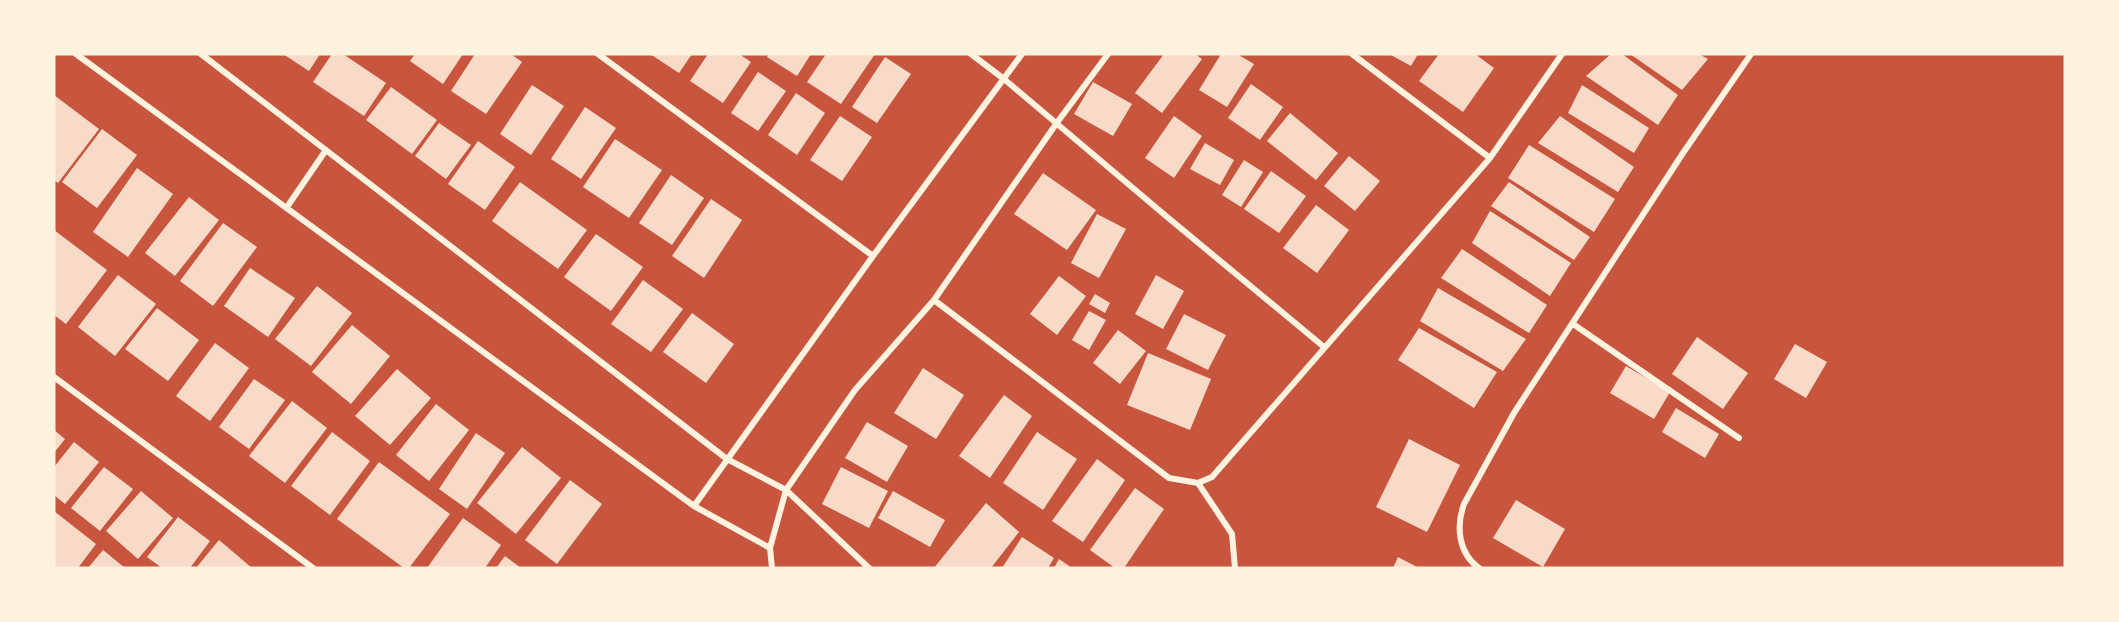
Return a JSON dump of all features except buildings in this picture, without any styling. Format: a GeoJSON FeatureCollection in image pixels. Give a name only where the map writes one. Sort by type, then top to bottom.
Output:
{"type":"FeatureCollection","features":[{"type":"Feature","properties":{"kind":"street"},"geometry":{"type":"LineString","coordinates":[[76,54],[694,506],[770,548]]}},
{"type":"Feature","properties":{"kind":"street"},"geometry":{"type":"LineString","coordinates":[[201,54],[727,459],[786,490],[869,568]]}},
{"type":"Feature","properties":{"kind":"street"},"geometry":{"type":"LineString","coordinates":[[598,54],[873,256]]}},
{"type":"Feature","properties":{"kind":"street"},"geometry":{"type":"LineString","coordinates":[[971,54],[1004,79],[1324,347]]}},
{"type":"Feature","properties":{"kind":"street"},"geometry":{"type":"LineString","coordinates":[[694,506],[873,256],[1022,54]]}},
{"type":"Feature","properties":{"kind":"street"},"geometry":{"type":"LineString","coordinates":[[772,568],[770,548],[786,490],[855,390],[934,300],[1056,124],[1108,54]]}},
{"type":"Feature","properties":{"kind":"street"},"geometry":{"type":"LineString","coordinates":[[1352,54],[1490,158]]}},
{"type":"Feature","properties":{"kind":"street"},"geometry":{"type":"LineString","coordinates":[[934,300],[1169,478],[1198,483],[1212,477],[1490,158],[1562,54]]}},
{"type":"Feature","properties":{"kind":"street"},"geometry":{"type":"LineString","coordinates":[[1479,568],[1468,556],[1460,537],[1460,515],[1464,504],[1514,413],[1683,153],[1751,54]]}},
{"type":"Feature","properties":{"kind":"street"},"geometry":{"type":"LineString","coordinates":[[287,207],[326,150]]}},
{"type":"Feature","properties":{"kind":"street"},"geometry":{"type":"LineString","coordinates":[[1573,324],[1739,438]]}},
{"type":"Feature","properties":{"kind":"street"},"geometry":{"type":"LineString","coordinates":[[54,376],[313,568]]}},
{"type":"Feature","properties":{"kind":"street"},"geometry":{"type":"LineString","coordinates":[[1198,483],[1232,534],[1235,568]]}}]}
